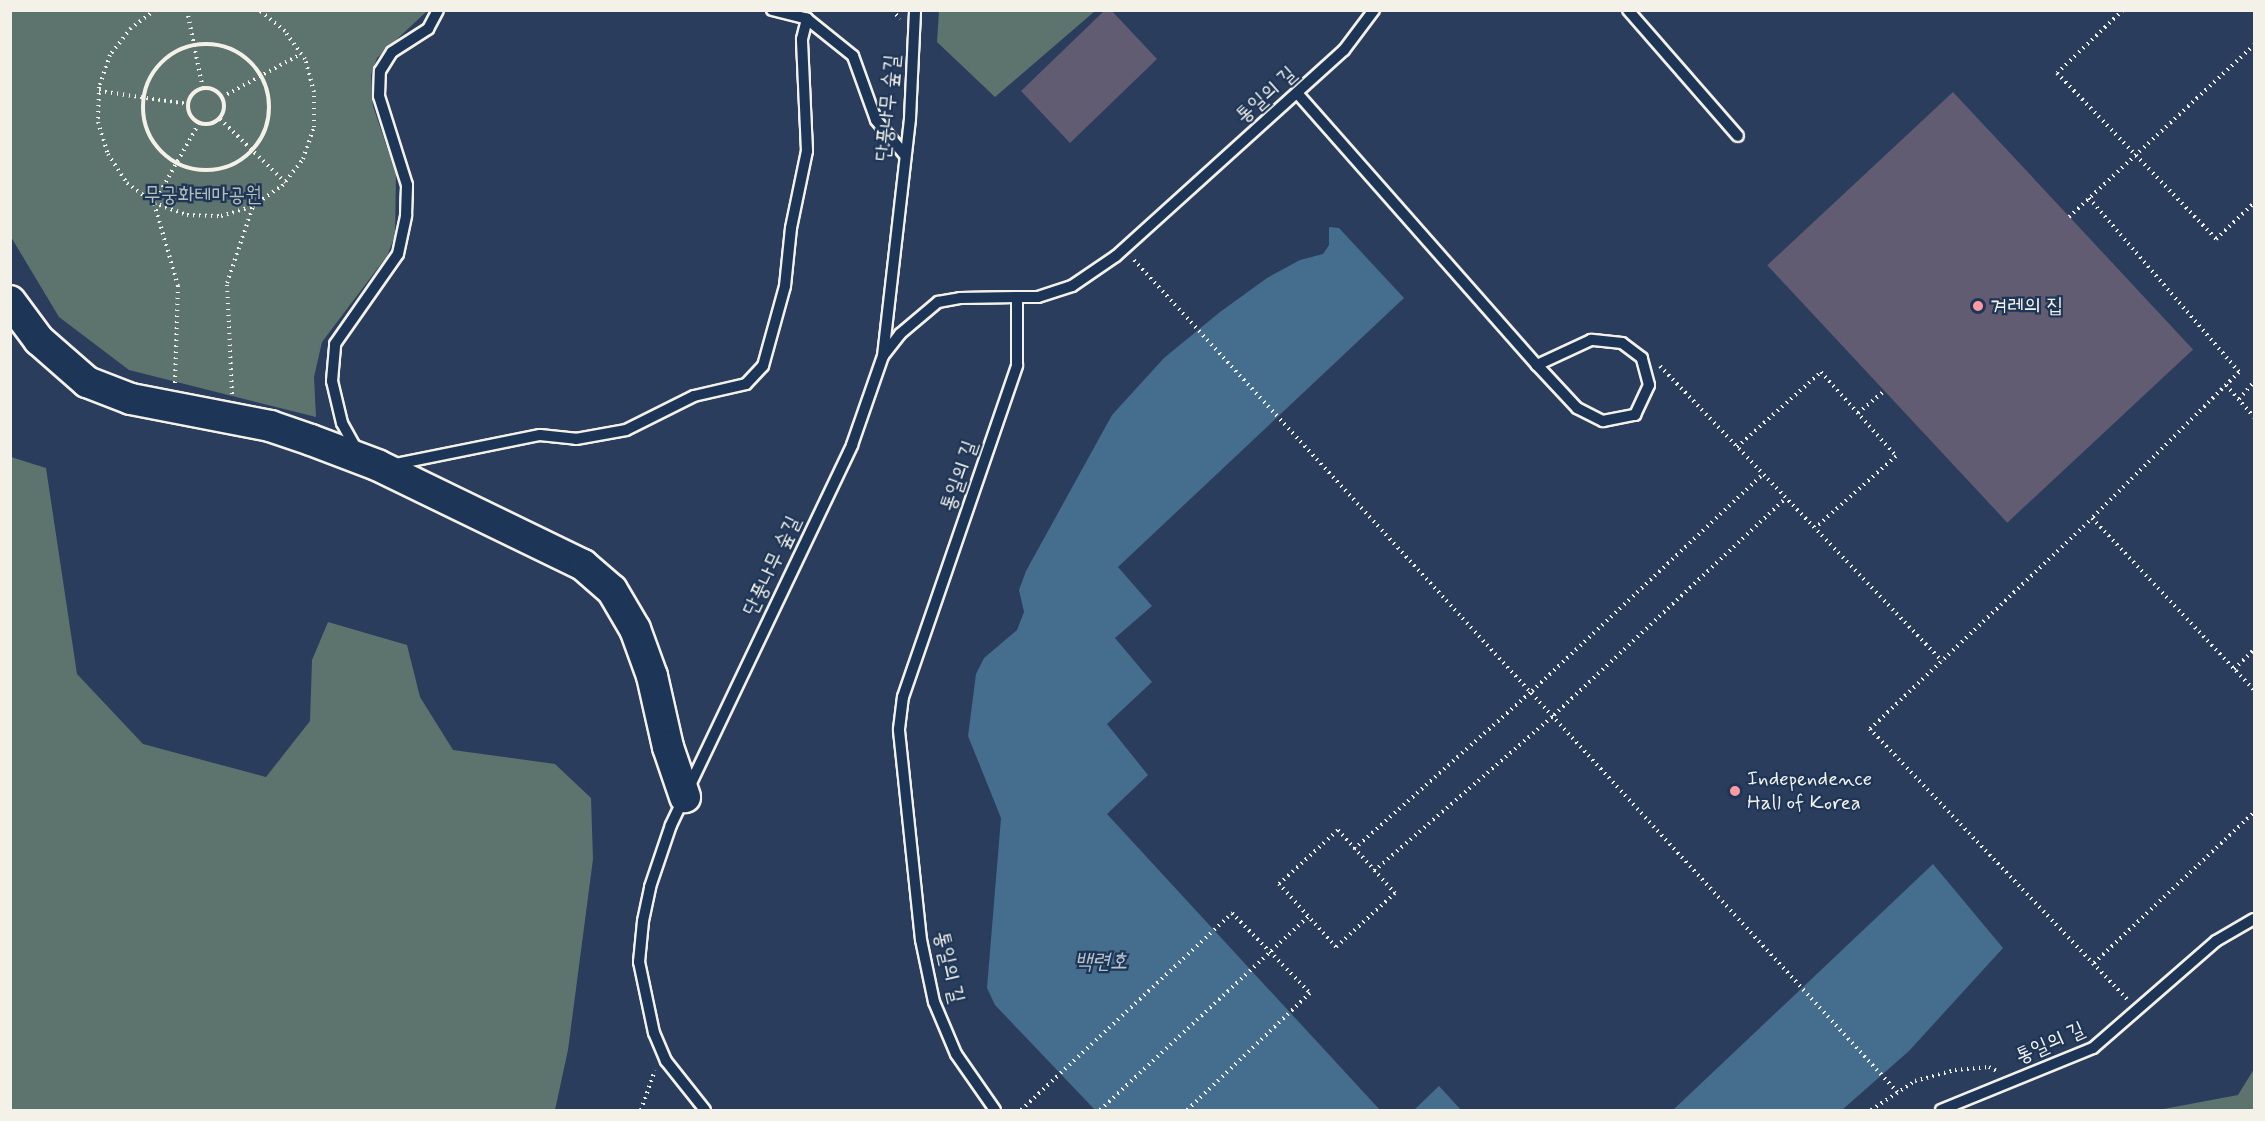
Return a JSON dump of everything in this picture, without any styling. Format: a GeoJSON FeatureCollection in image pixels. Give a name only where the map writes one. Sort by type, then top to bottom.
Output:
{"type":"FeatureCollection","features":[{"type":"Feature","properties":{"kind":"street"},"geometry":{"type":"LineString","coordinates":[[10,301],[39,340],[87,382],[131,399],[270,426],[370,463],[583,565],[612,590],[635,629],[652,676],[668,747],[685,797]]}},
{"type":"Feature","properties":{"kind":"lane"},"geometry":{"type":"LineString","coordinates":[[438,10],[428,29],[392,52],[380,71],[379,96],[407,185],[406,214],[398,254],[335,344],[332,381],[342,423],[370,463],[417,463],[540,435],[576,439],[626,430],[694,396],[746,384],[752,378],[763,366],[785,286],[791,228],[807,151],[802,39],[807,20]]}},
{"type":"Feature","properties":{"kind":"lane"},"geometry":{"type":"LineString","coordinates":[[772,10],[807,20],[853,56],[876,120],[904,154]]}},
{"type":"Feature","properties":{"kind":"lane","name":"단풍나무 숲길"},"geometry":{"type":"LineString","coordinates":[[705,1110],[662,1052],[645,994],[640,941],[660,855],[685,797],[852,445],[883,356],[904,154],[915,10]]}},
{"type":"Feature","properties":{"kind":"lane","name":"통일의 길"},"geometry":{"type":"LineString","coordinates":[[995,1110],[956,1054],[934,1002],[921,940],[899,729],[903,697],[1017,366],[1017,297],[1038,297],[1072,286],[1124,249],[1344,50],[1374,10]]}},
{"type":"Feature","properties":{"kind":"lane"},"geometry":{"type":"LineString","coordinates":[[1628,10],[1738,136]]}},
{"type":"Feature","properties":{"kind":"lane"},"geometry":{"type":"LineString","coordinates":[[1297,93],[1537,365],[1577,408],[1603,421],[1635,415],[1649,385],[1642,358],[1622,343],[1591,340],[1537,365]]}},
{"type":"Feature","properties":{"kind":"lane"},"geometry":{"type":"LineString","coordinates":[[883,356],[900,334],[938,302],[960,298],[1017,297]]}},
{"type":"Feature","properties":{"kind":"lane","name":"통일의 길"},"geometry":{"type":"LineString","coordinates":[[2007,1082],[2093,1048],[2216,941],[2254,919]]}},
{"type":"Feature","properties":{"kind":"lane"},"geometry":{"type":"LineString","coordinates":[[1941,1110],[2007,1082]]}},
{"type":"Feature","properties":{"kind":"path"},"geometry":{"type":"LineString","coordinates":[[156,10],[131,28],[111,55],[99,91],[98,122],[108,154],[127,183],[154,203],[198,215],[221,216],[253,206],[285,182],[303,159],[314,127],[314,92],[301,54],[285,31],[258,10]]}},
{"type":"Feature","properties":{"kind":"path"},"geometry":{"type":"LineString","coordinates":[[187,10],[203,88]]}},
{"type":"Feature","properties":{"kind":"path"},"geometry":{"type":"LineString","coordinates":[[2123,10],[2057,73],[2133,157],[2216,239],[2254,203]]}},
{"type":"Feature","properties":{"kind":"path"},"geometry":{"type":"LineString","coordinates":[[214,44],[232,50],[249,60],[261,76],[268,94],[269,114],[252,150],[236,163],[216,170],[196,170],[177,163],[161,152],[150,136],[144,98],[160,63],[176,51],[194,45],[214,44]]}},
{"type":"Feature","properties":{"kind":"path"},"geometry":{"type":"LineString","coordinates":[[2068,217],[2254,45]]}},
{"type":"Feature","properties":{"kind":"path"},"geometry":{"type":"LineString","coordinates":[[222,97],[301,54]]}},
{"type":"Feature","properties":{"kind":"path"},"geometry":{"type":"LineString","coordinates":[[203,88],[214,90],[222,97],[224,108],[220,119],[210,124],[199,123],[190,115],[188,104],[193,94],[203,88]]}},
{"type":"Feature","properties":{"kind":"path"},"geometry":{"type":"LineString","coordinates":[[99,91],[188,104]]}},
{"type":"Feature","properties":{"kind":"path"},"geometry":{"type":"LineString","coordinates":[[220,119],[285,182]]}},
{"type":"Feature","properties":{"kind":"path"},"geometry":{"type":"LineString","coordinates":[[173,407],[178,286],[154,203],[199,123]]}},
{"type":"Feature","properties":{"kind":"path"},"geometry":{"type":"LineString","coordinates":[[2089,198],[2239,372],[2092,518],[1870,729],[2138,1010]]}},
{"type":"Feature","properties":{"kind":"path"},"geometry":{"type":"LineString","coordinates":[[235,419],[227,284],[253,206]]}},
{"type":"Feature","properties":{"kind":"path"},"geometry":{"type":"LineString","coordinates":[[1124,249],[1797,979],[1898,1093]]}},
{"type":"Feature","properties":{"kind":"path"},"geometry":{"type":"LineString","coordinates":[[1652,357],[1941,661]]}},
{"type":"Feature","properties":{"kind":"path"},"geometry":{"type":"LineString","coordinates":[[1737,447],[1821,372],[1896,456],[1815,528]]}},
{"type":"Feature","properties":{"kind":"path"},"geometry":{"type":"LineString","coordinates":[[2239,399],[2254,382]]}},
{"type":"Feature","properties":{"kind":"path"},"geometry":{"type":"LineString","coordinates":[[2226,385],[2254,417]]}},
{"type":"Feature","properties":{"kind":"path"},"geometry":{"type":"LineString","coordinates":[[1858,413],[1884,391]]}},
{"type":"Feature","properties":{"kind":"path"},"geometry":{"type":"LineString","coordinates":[[1354,849],[1532,691],[1763,474]]}},
{"type":"Feature","properties":{"kind":"path"},"geometry":{"type":"LineString","coordinates":[[1374,871],[1554,715],[1786,498]]}},
{"type":"Feature","properties":{"kind":"path"},"geometry":{"type":"LineString","coordinates":[[2092,518],[2254,690]]}},
{"type":"Feature","properties":{"kind":"path"},"geometry":{"type":"LineString","coordinates":[[2234,669],[2254,650]]}},
{"type":"Feature","properties":{"kind":"path"},"geometry":{"type":"LineString","coordinates":[[2094,963],[2254,812]]}},
{"type":"Feature","properties":{"kind":"path"},"geometry":{"type":"LineString","coordinates":[[1338,830],[1354,849],[1395,893],[1336,947],[1279,884],[1338,830]]}},
{"type":"Feature","properties":{"kind":"path"},"geometry":{"type":"LineString","coordinates":[[1020,1110],[1232,913],[1310,993],[1187,1110]]}},
{"type":"Feature","properties":{"kind":"path"},"geometry":{"type":"LineString","coordinates":[[1100,1110],[1309,916]]}},
{"type":"Feature","properties":{"kind":"path"},"geometry":{"type":"LineString","coordinates":[[641,1110],[662,1052]]}},
{"type":"Feature","properties":{"kind":"path","name":"통일의 길"},"geometry":{"type":"LineString","coordinates":[[1871,1110],[1915,1081],[1954,1070],[1989,1067],[2007,1082]]}},
{"type":"Feature","properties":{"kind":"green space","name":"무궁화테마공원"},"geometry":{"type":"Polygon","coordinates":[[[11,10],[427,11],[377,58],[371,75],[373,106],[396,174],[395,236],[387,256],[322,342],[314,377],[316,417],[129,370],[59,317],[11,237],[11,10]]]}},
{"type":"Feature","properties":{"kind":"green space"},"geometry":{"type":"Polygon","coordinates":[[[939,10],[1095,11],[995,97],[937,42],[939,10]]]}},
{"type":"Feature","properties":{"kind":"green space"},"geometry":{"type":"Polygon","coordinates":[[[11,457],[46,468],[77,674],[143,744],[266,777],[310,721],[312,660],[328,622],[407,645],[420,697],[453,750],[555,764],[591,798],[593,859],[568,1050],[555,1110],[11,1110],[11,457]]]}},
{"type":"Feature","properties":{"kind":"green space"},"geometry":{"type":"Polygon","coordinates":[[[2254,1069],[2254,1110],[2158,1110],[2238,1095],[2254,1069]]]}},
{"type":"Feature","properties":{"kind":"water","name":"백련호"},"geometry":{"type":"Polygon","coordinates":[[[1329,227],[1339,228],[1404,298],[1118,567],[1152,606],[1115,638],[1152,682],[1107,724],[1148,775],[1107,814],[1380,1110],[1095,1110],[995,1005],[987,988],[1001,818],[968,736],[976,674],[984,658],[1017,630],[1024,612],[1019,590],[1026,571],[1112,415],[1164,358],[1220,312],[1267,278],[1300,260],[1323,254],[1329,245],[1329,227]]]}},
{"type":"Feature","properties":{"kind":"water"},"geometry":{"type":"Polygon","coordinates":[[[1933,864],[2003,948],[1909,1051],[1842,1110],[1673,1110],[1933,864]]]}},
{"type":"Feature","properties":{"kind":"water"},"geometry":{"type":"Polygon","coordinates":[[[1439,1086],[1461,1110],[1414,1110],[1439,1086]]]}},
{"type":"Feature","properties":{"kind":"building"},"geometry":{"type":"Polygon","coordinates":[[[1105,10],[1111,10],[1157,59],[1070,143],[1021,91],[1105,10]]]}},
{"type":"Feature","properties":{"kind":"building","name":"겨레의 집"},"geometry":{"type":"Polygon","coordinates":[[[1953,92],[2193,349],[2007,523],[1767,265],[1953,92]]]}},
{"type":"Feature","properties":{"kind":"place","name":"겨레의 집"},"geometry":{"type":"Point","coordinates":[1978,306]}},
{"type":"Feature","properties":{"kind":"place","name":"Independence Hall of Korea"},"geometry":{"type":"Point","coordinates":[1735,791]}}]}
